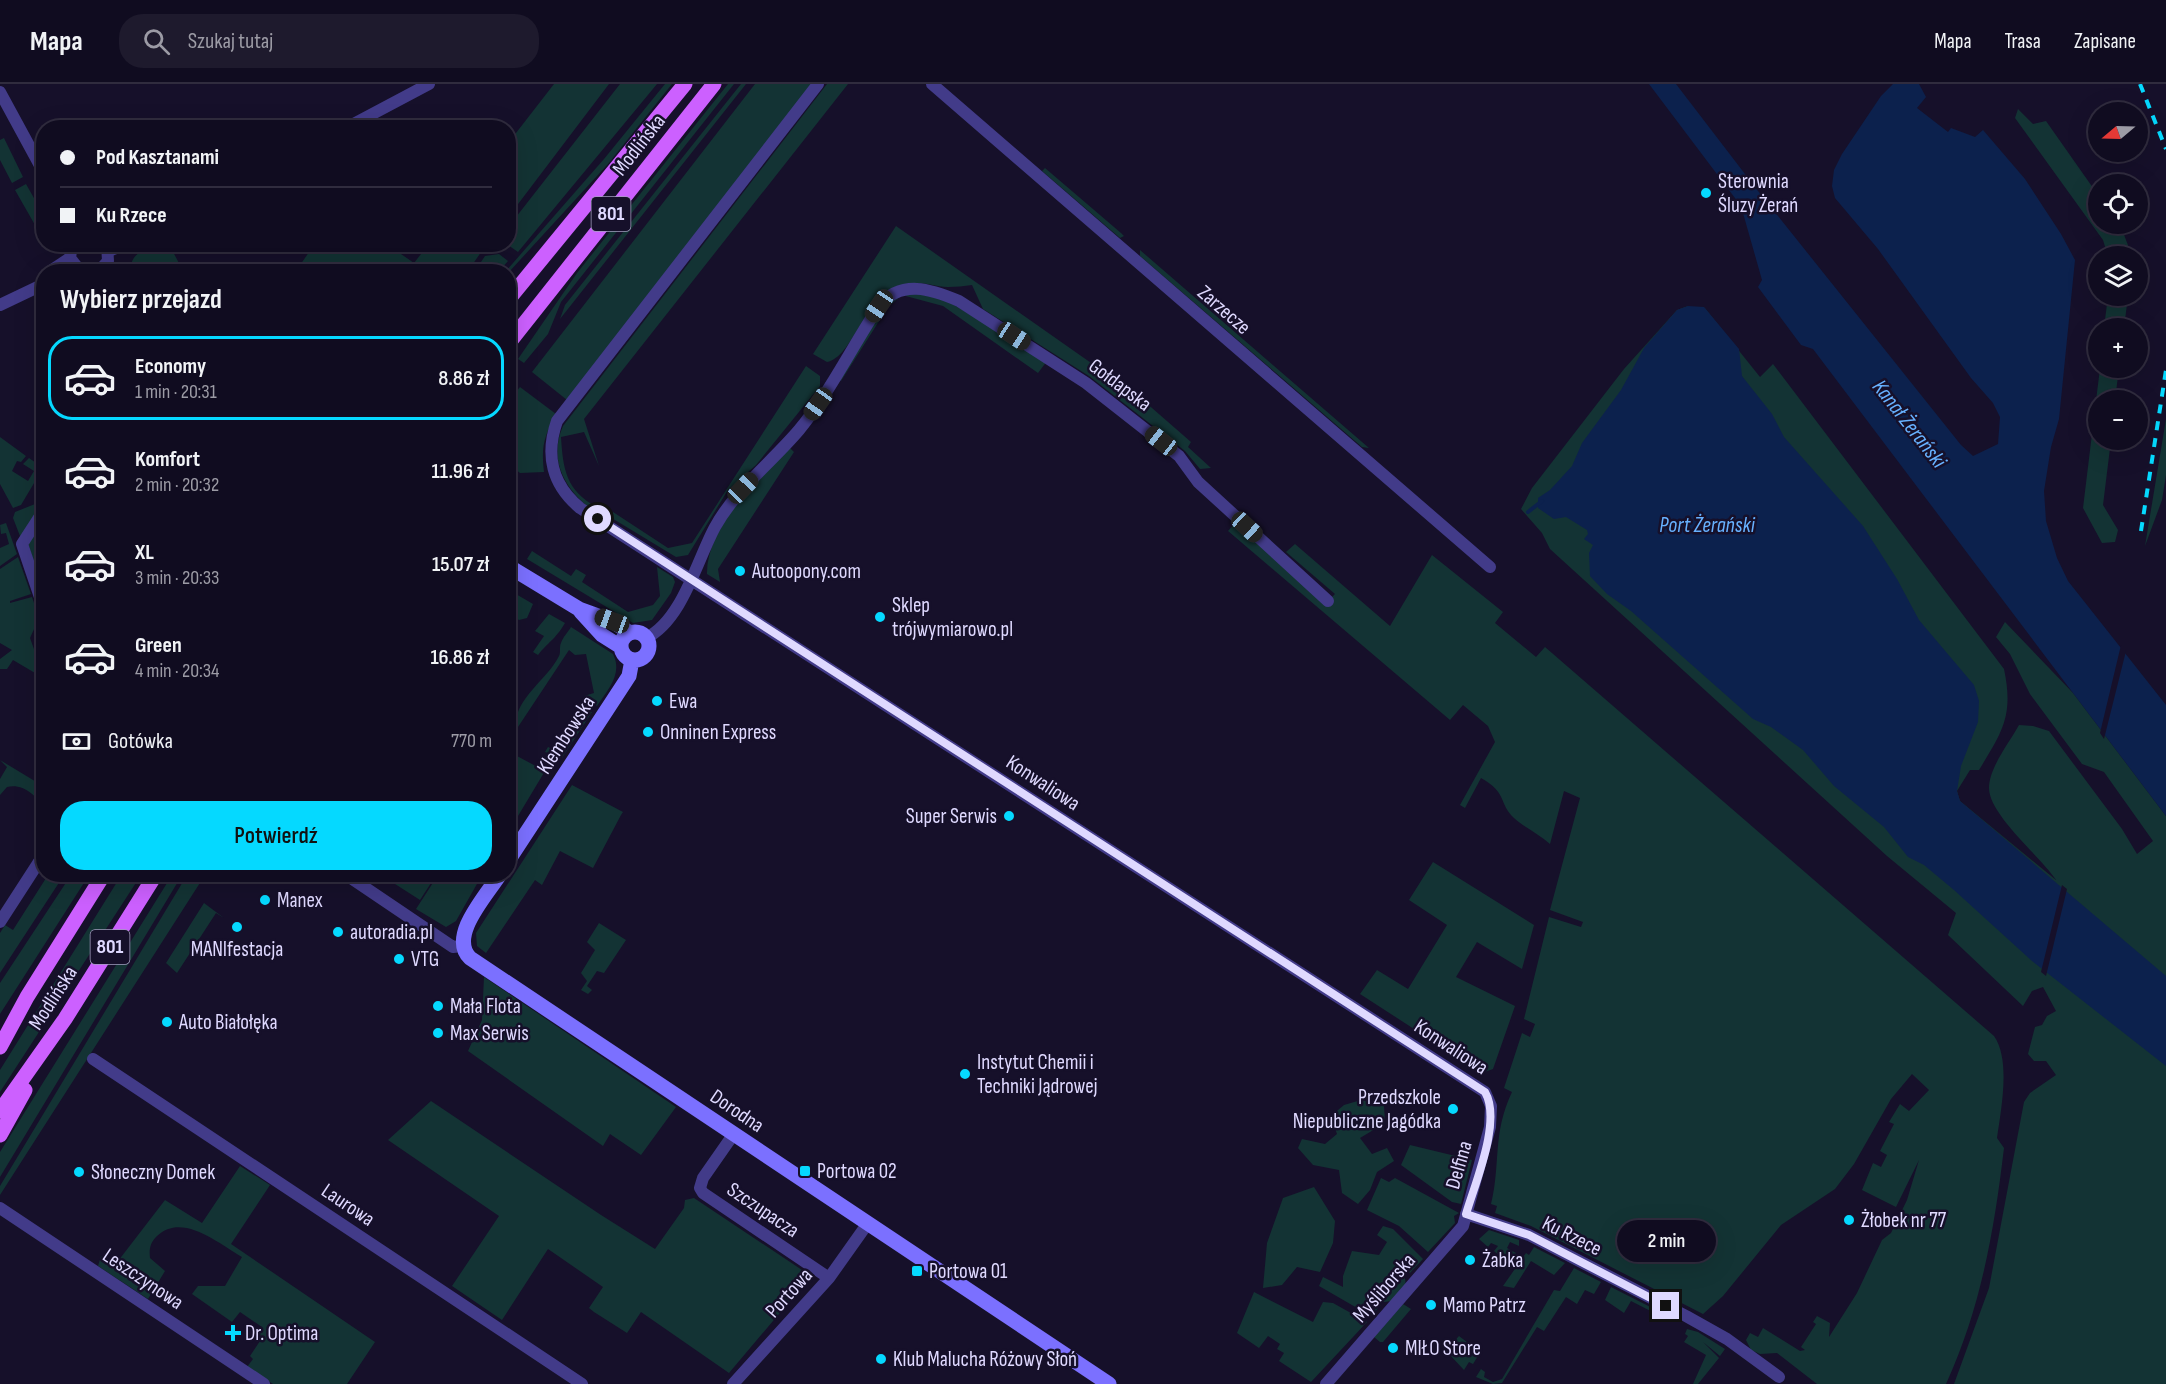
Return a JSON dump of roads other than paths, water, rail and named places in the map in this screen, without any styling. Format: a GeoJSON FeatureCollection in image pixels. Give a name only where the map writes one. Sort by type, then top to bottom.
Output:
{"type":"FeatureCollection","features":[{"type":"Feature","properties":{"kind":"main road","name":"Modlińska"},"geometry":{"type":"LineString","coordinates":[[516,290],[685,84]]}},
{"type":"Feature","properties":{"kind":"main road","name":"Modlińska"},"geometry":{"type":"LineString","coordinates":[[516,334],[714,84]]}},
{"type":"Feature","properties":{"kind":"main road","name":"Modlińska"},"geometry":{"type":"LineString","coordinates":[[0,1047],[27,998],[99,882]]}},
{"type":"Feature","properties":{"kind":"main road","name":"Modlińska"},"geometry":{"type":"LineString","coordinates":[[0,1111],[65,1019],[151,882]]}},
{"type":"Feature","properties":{"kind":"main road"},"geometry":{"type":"LineString","coordinates":[[0,1035],[27,998]]}},
{"type":"Feature","properties":{"kind":"main road"},"geometry":{"type":"LineString","coordinates":[[0,1135],[65,1019]]}},
{"type":"Feature","properties":{"kind":"street"},"geometry":{"type":"LineString","coordinates":[[361,120],[429,84]]}},
{"type":"Feature","properties":{"kind":"street","name":"Konwaliowa"},"geometry":{"type":"LineString","coordinates":[[818,84],[557,422],[550,447],[554,473],[569,498],[580,508],[1485,1092]]}},
{"type":"Feature","properties":{"kind":"street","name":"Zarzecze"},"geometry":{"type":"LineString","coordinates":[[932,84],[1490,567]]}},
{"type":"Feature","properties":{"kind":"street"},"geometry":{"type":"LineString","coordinates":[[0,92],[36,158]]}},
{"type":"Feature","properties":{"kind":"street"},"geometry":{"type":"LineString","coordinates":[[71,252],[70,258],[73,264]]}},
{"type":"Feature","properties":{"kind":"street"},"geometry":{"type":"LineString","coordinates":[[61,264],[70,258]]}},
{"type":"Feature","properties":{"kind":"street"},"geometry":{"type":"LineString","coordinates":[[30,289],[36,284]]}},
{"type":"Feature","properties":{"kind":"street"},"geometry":{"type":"LineString","coordinates":[[0,305],[36,287]]}},
{"type":"Feature","properties":{"kind":"street","name":"Gołdapska"},"geometry":{"type":"LineString","coordinates":[[693,579],[704,548],[730,502],[799,429],[886,297],[900,290],[914,288],[938,292],[959,301],[1086,383],[1179,456],[1198,482],[1328,601]]}},
{"type":"Feature","properties":{"kind":"street"},"geometry":{"type":"LineString","coordinates":[[36,522],[22,544],[36,585]]}},
{"type":"Feature","properties":{"kind":"street"},"geometry":{"type":"LineString","coordinates":[[516,571],[579,609],[612,621],[630,633],[641,634],[646,638],[648,651],[639,660],[627,658],[621,647],[602,635],[579,609]]}},
{"type":"Feature","properties":{"kind":"street"},"geometry":{"type":"LineString","coordinates":[[646,638],[658,632],[693,579]]}},
{"type":"Feature","properties":{"kind":"street"},"geometry":{"type":"LineString","coordinates":[[621,647],[622,641],[630,633]]}},
{"type":"Feature","properties":{"kind":"street","name":"Klembowska"},"geometry":{"type":"LineString","coordinates":[[516,849],[625,683],[632,660]]}},
{"type":"Feature","properties":{"kind":"street"},"geometry":{"type":"LineString","coordinates":[[0,922],[36,866]]}},
{"type":"Feature","properties":{"kind":"street","name":"Dorodna"},"geometry":{"type":"LineString","coordinates":[[357,882],[453,947],[462,946],[470,958],[1109,1384]]}},
{"type":"Feature","properties":{"kind":"street"},"geometry":{"type":"LineString","coordinates":[[462,946],[461,938],[467,925],[495,882]]}},
{"type":"Feature","properties":{"kind":"street","name":"Laurowa"},"geometry":{"type":"LineString","coordinates":[[93,1059],[582,1384]]}},
{"type":"Feature","properties":{"kind":"street","name":"Delfina"},"geometry":{"type":"LineString","coordinates":[[1466,1214],[1490,1127],[1491,1107],[1485,1092]]}},
{"type":"Feature","properties":{"kind":"street","name":"Szczupacza"},"geometry":{"type":"LineString","coordinates":[[733,1135],[703,1178],[700,1188],[703,1193],[829,1278]]}},
{"type":"Feature","properties":{"kind":"street","name":"Leszczynowa"},"geometry":{"type":"LineString","coordinates":[[0,1208],[264,1384]]}},
{"type":"Feature","properties":{"kind":"street","name":"Ku Rzece"},"geometry":{"type":"LineString","coordinates":[[1466,1214],[1529,1235],[1686,1316],[1726,1339],[1779,1377]]}},
{"type":"Feature","properties":{"kind":"street","name":"Myśliborska"},"geometry":{"type":"LineString","coordinates":[[1326,1384],[1459,1232],[1466,1214]]}},
{"type":"Feature","properties":{"kind":"street","name":"Portowa"},"geometry":{"type":"LineString","coordinates":[[734,1384],[829,1278],[868,1223]]}},
{"type":"Feature","properties":{"kind":"water","name":"Kanał Żerański"},"geometry":{"type":"Polygon","coordinates":[[[1649,84],[1676,84],[1758,191],[1961,445],[1973,456],[1998,444],[2000,417],[1993,403],[1971,378],[1878,249],[1835,198],[1832,186],[1834,170],[1842,154],[1881,96],[1893,84],[1919,84],[1926,97],[1917,108],[1948,132],[1951,128],[1975,137],[1983,130],[2025,179],[2075,260],[2059,419],[2051,447],[2044,491],[2046,521],[2057,558],[2068,581],[2166,705],[2166,816],[1813,349],[1801,345],[1758,287],[1762,280],[1741,206],[1649,84]]]}},
{"type":"Feature","properties":{"kind":"water","name":"Port Żerański"},"geometry":{"type":"Polygon","coordinates":[[[1688,306],[1704,307],[1739,349],[1742,376],[1772,414],[1784,437],[1863,526],[1897,579],[1919,620],[1974,685],[1979,701],[1978,722],[1961,766],[1957,791],[1960,801],[2166,976],[2166,1066],[2032,961],[1924,865],[1908,857],[1884,827],[1834,786],[1803,750],[1771,727],[1753,719],[1631,611],[1607,594],[1590,576],[1589,553],[1593,545],[1584,539],[1588,534],[1587,530],[1566,517],[1554,519],[1538,508],[1538,498],[1550,490],[1572,466],[1582,443],[1621,390],[1644,348],[1677,310],[1688,306]]]}},
{"type":"Feature","properties":{"kind":"waterway"},"geometry":{"type":"LineString","coordinates":[[1528,512],[1542,501]]}},
{"type":"Feature","properties":{"kind":"railway"},"geometry":{"type":"LineString","coordinates":[[2140,84],[2166,149]]}},
{"type":"Feature","properties":{"kind":"railway"},"geometry":{"type":"LineString","coordinates":[[2141,531],[2166,370]]}},
{"type":"Feature","properties":{"kind":"place","name":"Sterownia Śluzy Żerań"},"geometry":{"type":"Point","coordinates":[1706,193]}},
{"type":"Feature","properties":{"kind":"place","name":"Autoopony.com"},"geometry":{"type":"Point","coordinates":[740,571]}},
{"type":"Feature","properties":{"kind":"place","name":"Sklep trójwymiarowo.pl"},"geometry":{"type":"Point","coordinates":[880,617]}},
{"type":"Feature","properties":{"kind":"place","name":"Ewa"},"geometry":{"type":"Point","coordinates":[657,701]}},
{"type":"Feature","properties":{"kind":"place","name":"Onninen Express"},"geometry":{"type":"Point","coordinates":[648,732]}},
{"type":"Feature","properties":{"kind":"place","name":"Super Serwis"},"geometry":{"type":"Point","coordinates":[1009,816]}},
{"type":"Feature","properties":{"kind":"place","name":"Manex"},"geometry":{"type":"Point","coordinates":[265,900]}},
{"type":"Feature","properties":{"kind":"place","name":"MANIfestacja"},"geometry":{"type":"Point","coordinates":[237,927]}},
{"type":"Feature","properties":{"kind":"place","name":"autoradia.pl"},"geometry":{"type":"Point","coordinates":[338,932]}},
{"type":"Feature","properties":{"kind":"place","name":"VTG"},"geometry":{"type":"Point","coordinates":[399,959]}},
{"type":"Feature","properties":{"kind":"place","name":"Mała Flota"},"geometry":{"type":"Point","coordinates":[438,1006]}},
{"type":"Feature","properties":{"kind":"place","name":"Auto Białołęka"},"geometry":{"type":"Point","coordinates":[167,1022]}},
{"type":"Feature","properties":{"kind":"place","name":"Max Serwis"},"geometry":{"type":"Point","coordinates":[438,1033]}},
{"type":"Feature","properties":{"kind":"place","name":"Instytut Chemii i Techniki Jądrowej"},"geometry":{"type":"Point","coordinates":[965,1074]}},
{"type":"Feature","properties":{"kind":"place","name":"Przedszkole Niepubliczne Jagódka"},"geometry":{"type":"Point","coordinates":[1453,1109]}},
{"type":"Feature","properties":{"kind":"place","name":"Portowa 02"},"geometry":{"type":"Point","coordinates":[805,1171]}},
{"type":"Feature","properties":{"kind":"place","name":"Słoneczny Domek"},"geometry":{"type":"Point","coordinates":[79,1172]}},
{"type":"Feature","properties":{"kind":"place","name":"Żłobek nr 77"},"geometry":{"type":"Point","coordinates":[1849,1220]}},
{"type":"Feature","properties":{"kind":"place","name":"Żabka"},"geometry":{"type":"Point","coordinates":[1470,1260]}},
{"type":"Feature","properties":{"kind":"place","name":"Portowa 01"},"geometry":{"type":"Point","coordinates":[917,1271]}},
{"type":"Feature","properties":{"kind":"place","name":"Mamo Patrz"},"geometry":{"type":"Point","coordinates":[1431,1305]}},
{"type":"Feature","properties":{"kind":"place","name":"Dr. Optima"},"geometry":{"type":"Point","coordinates":[233,1333]}},
{"type":"Feature","properties":{"kind":"place","name":"MIŁO Store"},"geometry":{"type":"Point","coordinates":[1393,1348]}},
{"type":"Feature","properties":{"kind":"place","name":"Klub Malucha Różowy Słoń"},"geometry":{"type":"Point","coordinates":[881,1359]}}]}
